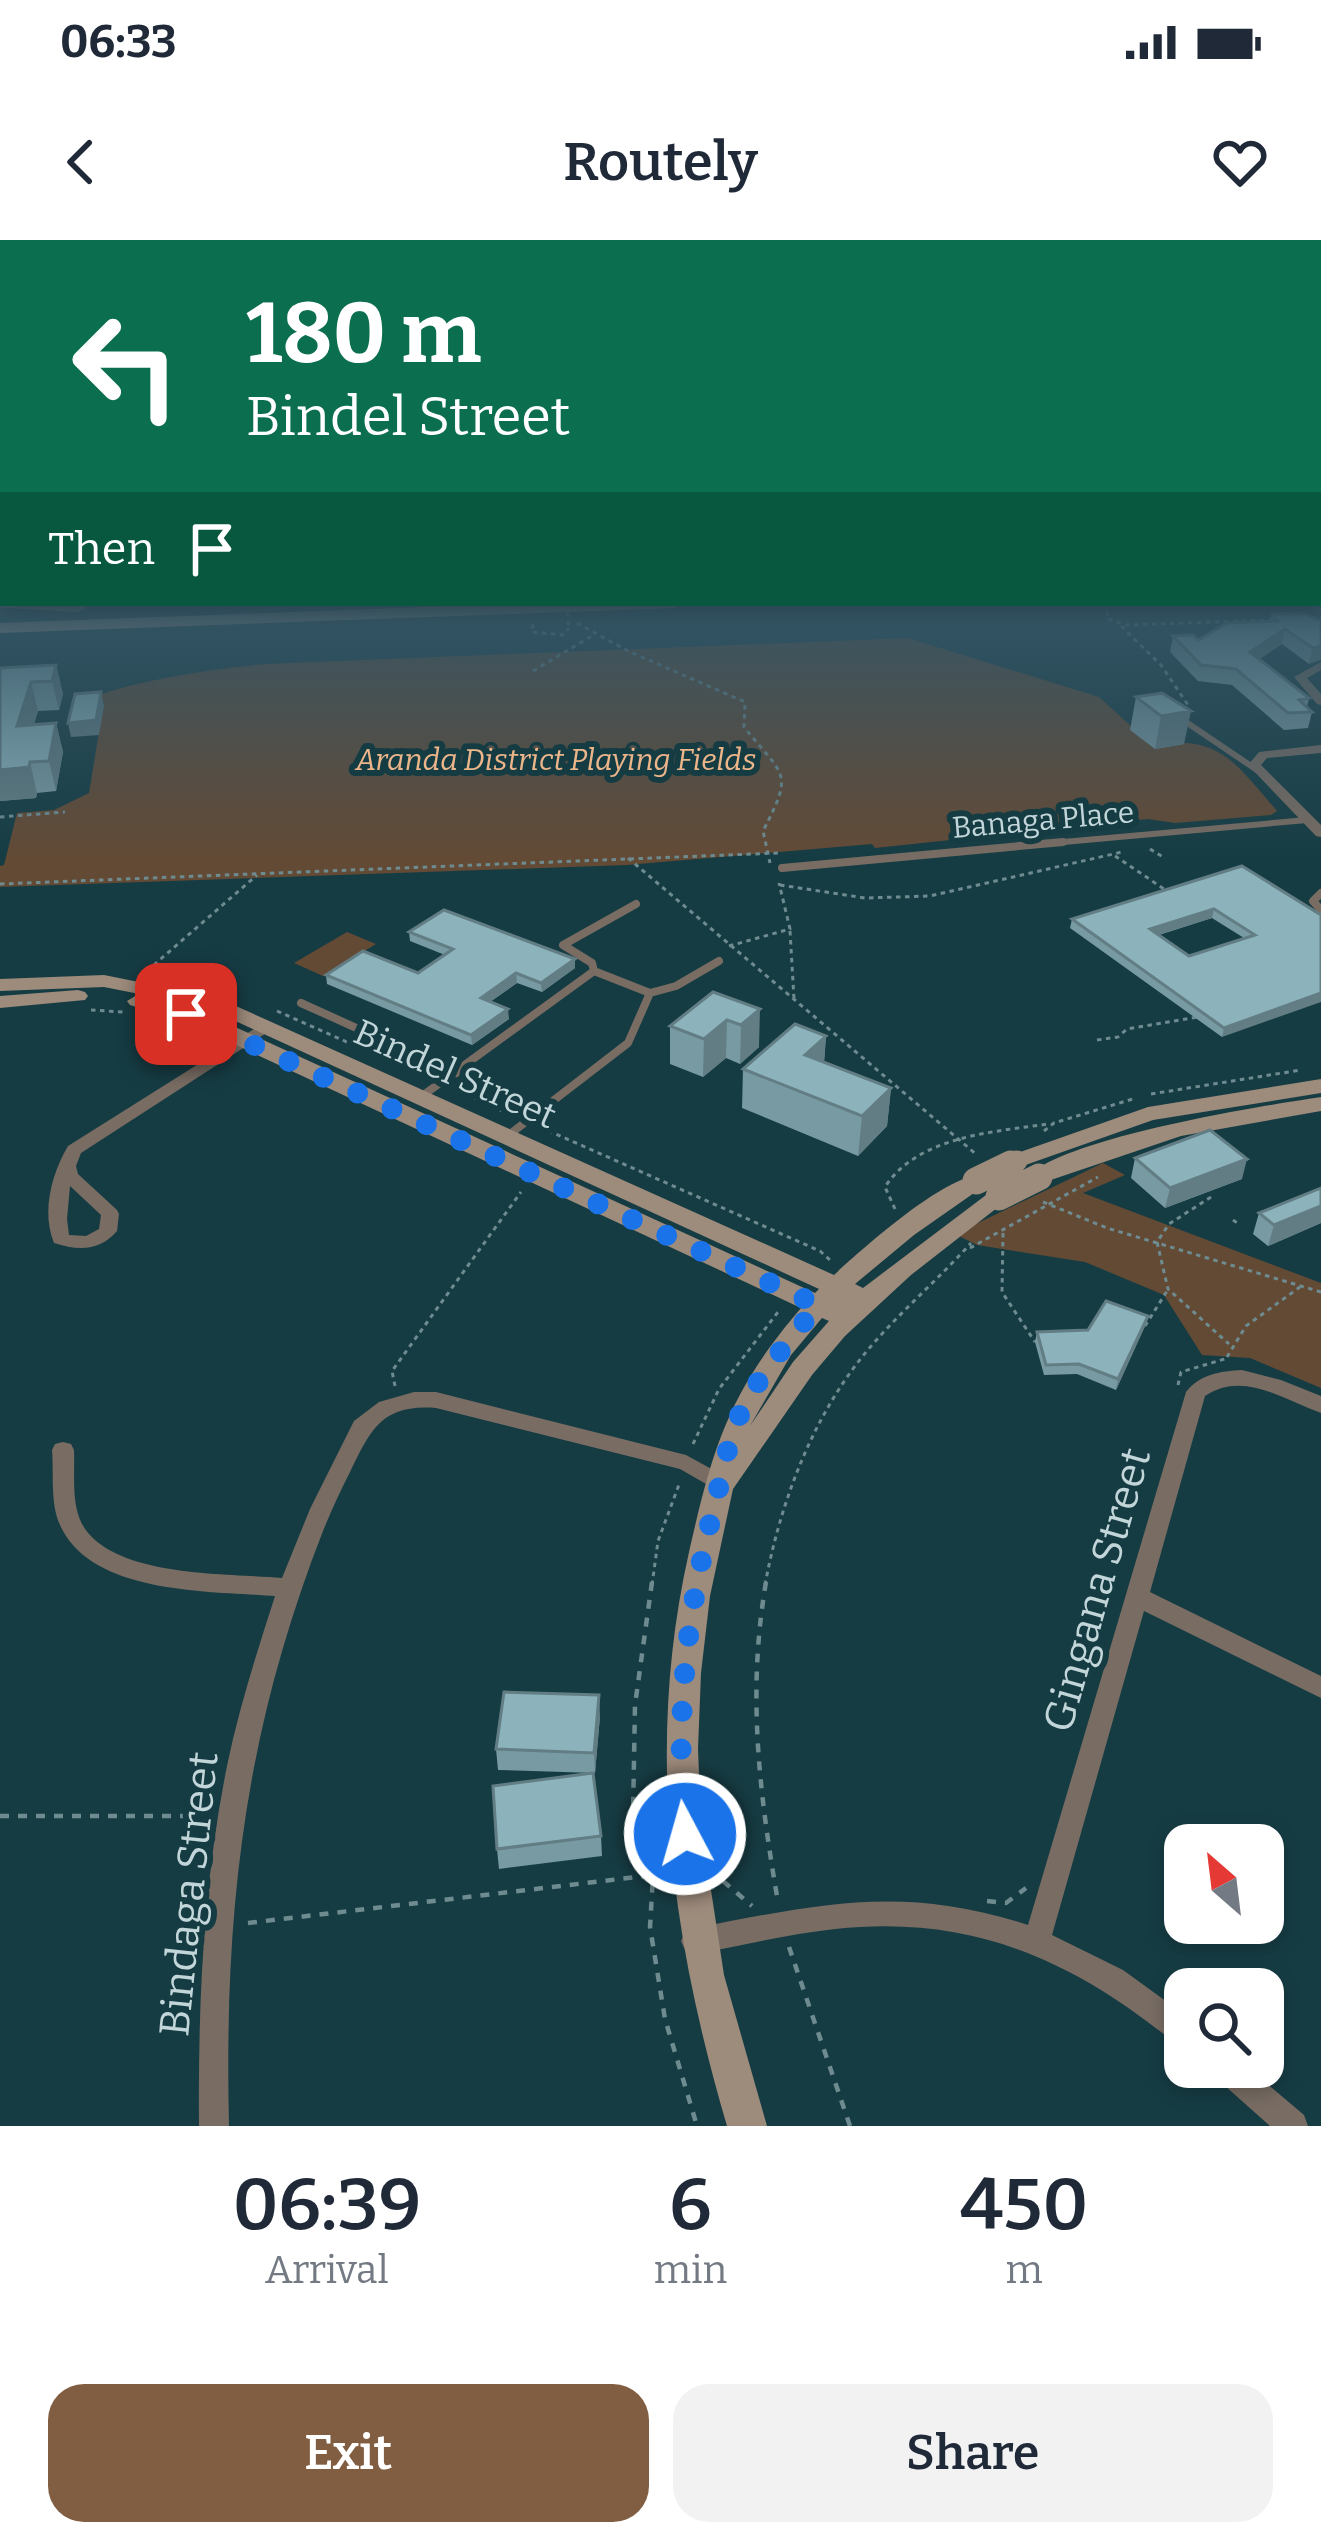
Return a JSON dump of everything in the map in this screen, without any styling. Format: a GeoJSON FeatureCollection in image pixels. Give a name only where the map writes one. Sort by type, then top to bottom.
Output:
{"type":"FeatureCollection","features":[{"type":"Feature","properties":{"kind":"street"},"geometry":{"type":"LineString","coordinates":[[1321,748],[1255,760],[1257,770],[1321,833]]}},
{"type":"Feature","properties":{"kind":"street","name":"Bindel Street"},"geometry":{"type":"LineString","coordinates":[[0,985],[83,980],[133,992],[186,1014],[261,1025],[420,1097],[625,1203],[828,1284],[855,1309]]}},
{"type":"Feature","properties":{"kind":"street","name":"Bindel Street"},"geometry":{"type":"LineString","coordinates":[[0,1002],[133,992]]}},
{"type":"Feature","properties":{"kind":"street"},"geometry":{"type":"LineString","coordinates":[[66,1163],[90,1138],[261,1025]]}},
{"type":"Feature","properties":{"kind":"street"},"geometry":{"type":"LineString","coordinates":[[747,2126],[721,2048],[695,1941],[678,1763],[682,1672],[699,1564],[736,1425],[776,1357],[828,1284],[919,1216],[1016,1161],[1148,1114],[1321,1086]]}},
{"type":"Feature","properties":{"kind":"street","name":"Bindel Street"},"geometry":{"type":"LineString","coordinates":[[420,1097],[516,1129],[625,1203]]}},
{"type":"Feature","properties":{"kind":"street"},"geometry":{"type":"LineString","coordinates":[[987,1180],[1035,1185],[1122,1144],[1188,1126],[1321,1104]]}},
{"type":"Feature","properties":{"kind":"street"},"geometry":{"type":"LineString","coordinates":[[720,1484],[748,1455],[798,1375],[855,1309],[987,1180]]}},
{"type":"Feature","properties":{"kind":"street","name":"Gingana Street"},"geometry":{"type":"LineString","coordinates":[[1037,1940],[1196,1392],[1224,1376],[1245,1377],[1321,1405]]}},
{"type":"Feature","properties":{"kind":"street"},"geometry":{"type":"LineString","coordinates":[[398,1402],[436,1400],[686,1463],[720,1484]]}},
{"type":"Feature","properties":{"kind":"street","name":"Bindaga Street"},"geometry":{"type":"LineString","coordinates":[[214,2126],[211,2054],[217,1927],[244,1736],[288,1588],[361,1427],[377,1411],[398,1402]]}},
{"type":"Feature","properties":{"kind":"street"},"geometry":{"type":"LineString","coordinates":[[63,1450],[68,1519],[78,1539],[95,1556],[144,1573],[288,1588]]}},
{"type":"Feature","properties":{"kind":"street"},"geometry":{"type":"LineString","coordinates":[[1136,1596],[1321,1688]]}},
{"type":"Feature","properties":{"kind":"street"},"geometry":{"type":"LineString","coordinates":[[695,1941],[795,1933],[862,1913],[929,1915],[1037,1940],[1095,1968],[1164,2018]]}},
{"type":"Feature","properties":{"kind":"street"},"geometry":{"type":"LineString","coordinates":[[1249,2088],[1293,2126]]}},
{"type":"Feature","properties":{"kind":"lane"},"geometry":{"type":"LineString","coordinates":[[1183,720],[1257,770]]}},
{"type":"Feature","properties":{"kind":"lane","name":"Banaga Place"},"geometry":{"type":"LineString","coordinates":[[782,868],[1307,820]]}},
{"type":"Feature","properties":{"kind":"lane"},"geometry":{"type":"LineString","coordinates":[[1321,893],[1313,901],[1321,910]]}},
{"type":"Feature","properties":{"kind":"lane"},"geometry":{"type":"LineString","coordinates":[[636,904],[563,945],[586,958],[594,971],[650,993],[663,994],[692,972],[718,961]]}},
{"type":"Feature","properties":{"kind":"lane"},"geometry":{"type":"LineString","coordinates":[[420,1097],[594,971]]}},
{"type":"Feature","properties":{"kind":"lane"},"geometry":{"type":"LineString","coordinates":[[516,1129],[628,1043],[650,993]]}},
{"type":"Feature","properties":{"kind":"lane"},"geometry":{"type":"LineString","coordinates":[[301,1004],[457,1072]]}},
{"type":"Feature","properties":{"kind":"path"},"geometry":{"type":"LineString","coordinates":[[0,884],[766,853],[763,827],[781,803],[782,788],[767,752],[744,727],[748,709],[742,699],[705,684]]}},
{"type":"Feature","properties":{"kind":"path"},"geometry":{"type":"LineString","coordinates":[[1172,684],[1206,724],[1194,728]]}},
{"type":"Feature","properties":{"kind":"path"},"geometry":{"type":"LineString","coordinates":[[0,817],[65,812]]}},
{"type":"Feature","properties":{"kind":"path"},"geometry":{"type":"LineString","coordinates":[[1096,839],[1170,893]]}},
{"type":"Feature","properties":{"kind":"path"},"geometry":{"type":"LineString","coordinates":[[1139,850],[1154,849],[1162,857]]}},
{"type":"Feature","properties":{"kind":"path"},"geometry":{"type":"LineString","coordinates":[[794,1001],[790,929],[780,885],[865,898],[930,896],[1122,852]]}},
{"type":"Feature","properties":{"kind":"path"},"geometry":{"type":"LineString","coordinates":[[628,858],[961,1141],[987,1180]]}},
{"type":"Feature","properties":{"kind":"path"},"geometry":{"type":"LineString","coordinates":[[88,1010],[133,992],[259,874]]}},
{"type":"Feature","properties":{"kind":"path"},"geometry":{"type":"LineString","coordinates":[[729,946],[790,929]]}},
{"type":"Feature","properties":{"kind":"path"},"geometry":{"type":"LineString","coordinates":[[1097,1040],[1118,1037],[1127,1029],[1210,1013]]}},
{"type":"Feature","properties":{"kind":"path"},"geometry":{"type":"LineString","coordinates":[[261,1025],[382,1058]]}},
{"type":"Feature","properties":{"kind":"path"},"geometry":{"type":"LineString","coordinates":[[420,1097],[516,1129],[820,1251],[828,1284]]}},
{"type":"Feature","properties":{"kind":"path"},"geometry":{"type":"LineString","coordinates":[[896,1211],[885,1187],[896,1168],[961,1141],[1054,1123]]}},
{"type":"Feature","properties":{"kind":"path"},"geometry":{"type":"LineString","coordinates":[[1220,1140],[1248,1160]]}},
{"type":"Feature","properties":{"kind":"path"},"geometry":{"type":"LineString","coordinates":[[850,2126],[789,1945],[795,1933],[756,1771],[760,1611],[785,1507],[802,1459],[844,1381],[883,1329],[969,1248],[1077,1191],[1107,1169]]}},
{"type":"Feature","properties":{"kind":"path"},"geometry":{"type":"LineString","coordinates":[[1035,1185],[1046,1205],[1321,1292]]}},
{"type":"Feature","properties":{"kind":"path"},"geometry":{"type":"LineString","coordinates":[[398,1402],[392,1371],[522,1190]]}},
{"type":"Feature","properties":{"kind":"path"},"geometry":{"type":"LineString","coordinates":[[1210,1197],[1168,1224],[1157,1242],[1168,1289],[1229,1344]]}},
{"type":"Feature","properties":{"kind":"path"},"geometry":{"type":"LineString","coordinates":[[1233,1220],[1240,1225]]}},
{"type":"Feature","properties":{"kind":"path"},"geometry":{"type":"LineString","coordinates":[[1003,1231],[1008,1247],[999,1274],[1002,1293],[1034,1332],[1036,1342]]}},
{"type":"Feature","properties":{"kind":"path"},"geometry":{"type":"LineString","coordinates":[[969,1248],[974,1232]]}},
{"type":"Feature","properties":{"kind":"path"},"geometry":{"type":"LineString","coordinates":[[1175,1394],[1181,1372],[1227,1358],[1229,1344],[1274,1302],[1303,1285]]}},
{"type":"Feature","properties":{"kind":"path"},"geometry":{"type":"LineString","coordinates":[[1145,1326],[1168,1289]]}},
{"type":"Feature","properties":{"kind":"path"},"geometry":{"type":"LineString","coordinates":[[0,1816],[230,1816]]}},
{"type":"Feature","properties":{"kind":"path"},"geometry":{"type":"LineString","coordinates":[[217,1927],[688,1870],[720,1878],[755,1909]]}},
{"type":"Feature","properties":{"kind":"path"},"geometry":{"type":"LineString","coordinates":[[984,1901],[1006,1903],[1028,1887]]}},
{"type":"Feature","properties":{"kind":"green space","name":"Aranda District Playing Fields"},"geometry":{"type":"Polygon","coordinates":[[[140,684],[1057,684],[1099,697],[1152,745],[1194,744],[1223,755],[1277,811],[627,865],[0,887],[0,866],[17,813],[54,810],[89,793],[104,702],[84,703],[140,684]]]}},
{"type":"Feature","properties":{"kind":"green space"},"geometry":{"type":"Polygon","coordinates":[[[347,932],[376,944],[323,976],[294,963],[347,932]]]}},
{"type":"Feature","properties":{"kind":"green space"},"geometry":{"type":"Polygon","coordinates":[[[1103,1163],[1125,1175],[1083,1193],[1321,1283],[1321,1388],[1250,1358],[1202,1355],[1164,1295],[1085,1262],[977,1245],[955,1234],[1103,1163]]]}},
{"type":"Feature","properties":{"kind":"building"},"geometry":{"type":"Polygon","coordinates":[[[0,684],[30,684],[17,726],[56,723],[49,761],[0,770],[0,684]]]}},
{"type":"Feature","properties":{"kind":"building"},"geometry":{"type":"Polygon","coordinates":[[[1254,684],[1291,684],[1309,698],[1299,700],[1312,712],[1288,713],[1254,684]]]}},
{"type":"Feature","properties":{"kind":"building"},"geometry":{"type":"Polygon","coordinates":[[[101,692],[96,720],[68,723],[75,694],[101,692]]]}},
{"type":"Feature","properties":{"kind":"building"},"geometry":{"type":"Polygon","coordinates":[[[1162,693],[1191,711],[1161,716],[1136,697],[1162,693]]]}},
{"type":"Feature","properties":{"kind":"building"},"geometry":{"type":"Polygon","coordinates":[[[1242,866],[1321,915],[1321,993],[1224,1028],[1072,919],[1242,866]],[[1214,909],[1150,929],[1189,956],[1255,935],[1214,909]]]}},
{"type":"Feature","properties":{"kind":"building"},"geometry":{"type":"Polygon","coordinates":[[[444,910],[575,959],[541,983],[516,973],[481,998],[508,1009],[471,1035],[326,975],[363,951],[418,973],[453,949],[409,932],[444,910]]]}},
{"type":"Feature","properties":{"kind":"building"},"geometry":{"type":"Polygon","coordinates":[[[713,992],[760,1009],[741,1025],[727,1020],[704,1039],[670,1026],[713,992]]]}},
{"type":"Feature","properties":{"kind":"building"},"geometry":{"type":"Polygon","coordinates":[[[795,1024],[826,1036],[805,1055],[891,1088],[862,1116],[743,1069],[795,1024]]]}},
{"type":"Feature","properties":{"kind":"building"},"geometry":{"type":"Polygon","coordinates":[[[1210,1130],[1247,1159],[1170,1188],[1135,1158],[1210,1130]]]}},
{"type":"Feature","properties":{"kind":"building"},"geometry":{"type":"Polygon","coordinates":[[[1321,1188],[1321,1206],[1274,1225],[1259,1213],[1321,1188]]]}},
{"type":"Feature","properties":{"kind":"building"},"geometry":{"type":"Polygon","coordinates":[[[1106,1301],[1148,1316],[1118,1379],[1079,1364],[1046,1365],[1037,1332],[1088,1330],[1106,1301]]]}},
{"type":"Feature","properties":{"kind":"building"},"geometry":{"type":"Polygon","coordinates":[[[504,1692],[599,1695],[594,1753],[496,1749],[504,1692]]]}},
{"type":"Feature","properties":{"kind":"building"},"geometry":{"type":"Polygon","coordinates":[[[593,1773],[601,1836],[497,1849],[493,1786],[593,1773]]]}},
{"type":"Feature","properties":{"kind":"route"},"geometry":{"type":"LineString","coordinates":[[186,1014],[818,1305],[776,1357],[736,1425],[699,1564],[682,1672],[678,1763],[685,1834]]}}]}
